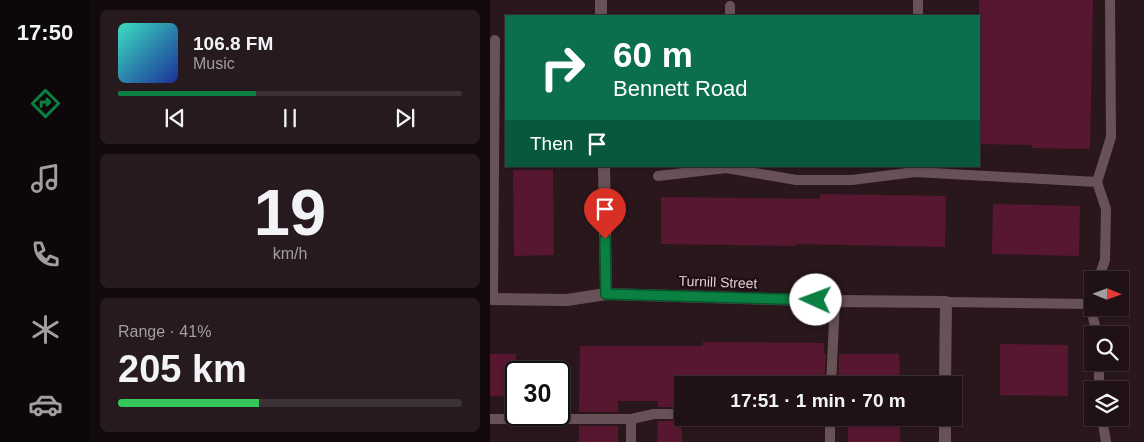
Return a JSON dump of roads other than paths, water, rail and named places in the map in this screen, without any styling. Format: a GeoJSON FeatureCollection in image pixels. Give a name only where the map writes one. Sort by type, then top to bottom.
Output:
{"type":"FeatureCollection","features":[{"type":"Feature","properties":{"kind":"street"},"geometry":{"type":"LineString","coordinates":[[600,0],[601,15]]}},
{"type":"Feature","properties":{"kind":"street"},"geometry":{"type":"LineString","coordinates":[[604,167],[606,294]]}},
{"type":"Feature","properties":{"kind":"street","name":"Turnill Street"},"geometry":{"type":"LineString","coordinates":[[491,299],[567,300],[606,294],[835,301],[946,302]]}},
{"type":"Feature","properties":{"kind":"street"},"geometry":{"type":"LineString","coordinates":[[945,376],[946,302]]}},
{"type":"Feature","properties":{"kind":"street"},"geometry":{"type":"LineString","coordinates":[[945,426],[945,442]]}},
{"type":"Feature","properties":{"kind":"lane"},"geometry":{"type":"LineString","coordinates":[[1101,271],[1105,260],[1106,209],[1097,182],[1111,137],[1110,0]]}},
{"type":"Feature","properties":{"kind":"lane"},"geometry":{"type":"LineString","coordinates":[[918,1],[918,15]]}},
{"type":"Feature","properties":{"kind":"lane"},"geometry":{"type":"LineString","coordinates":[[491,299],[492,40],[505,40]]}},
{"type":"Feature","properties":{"kind":"lane"},"geometry":{"type":"LineString","coordinates":[[658,176],[726,167],[796,180],[852,180],[915,169],[1097,182]]}},
{"type":"Feature","properties":{"kind":"lane"},"geometry":{"type":"LineString","coordinates":[[946,302],[1084,300]]}},
{"type":"Feature","properties":{"kind":"lane"},"geometry":{"type":"LineString","coordinates":[[831,376],[835,301]]}},
{"type":"Feature","properties":{"kind":"lane"},"geometry":{"type":"LineString","coordinates":[[490,419],[631,419],[654,414],[674,414]]}},
{"type":"Feature","properties":{"kind":"lane"},"geometry":{"type":"LineString","coordinates":[[631,419],[631,442]]}},
{"type":"Feature","properties":{"kind":"lane"},"geometry":{"type":"LineString","coordinates":[[830,426],[830,442]]}},
{"type":"Feature","properties":{"kind":"lane"},"geometry":{"type":"LineString","coordinates":[[1103,426],[1106,442]]}}]}
